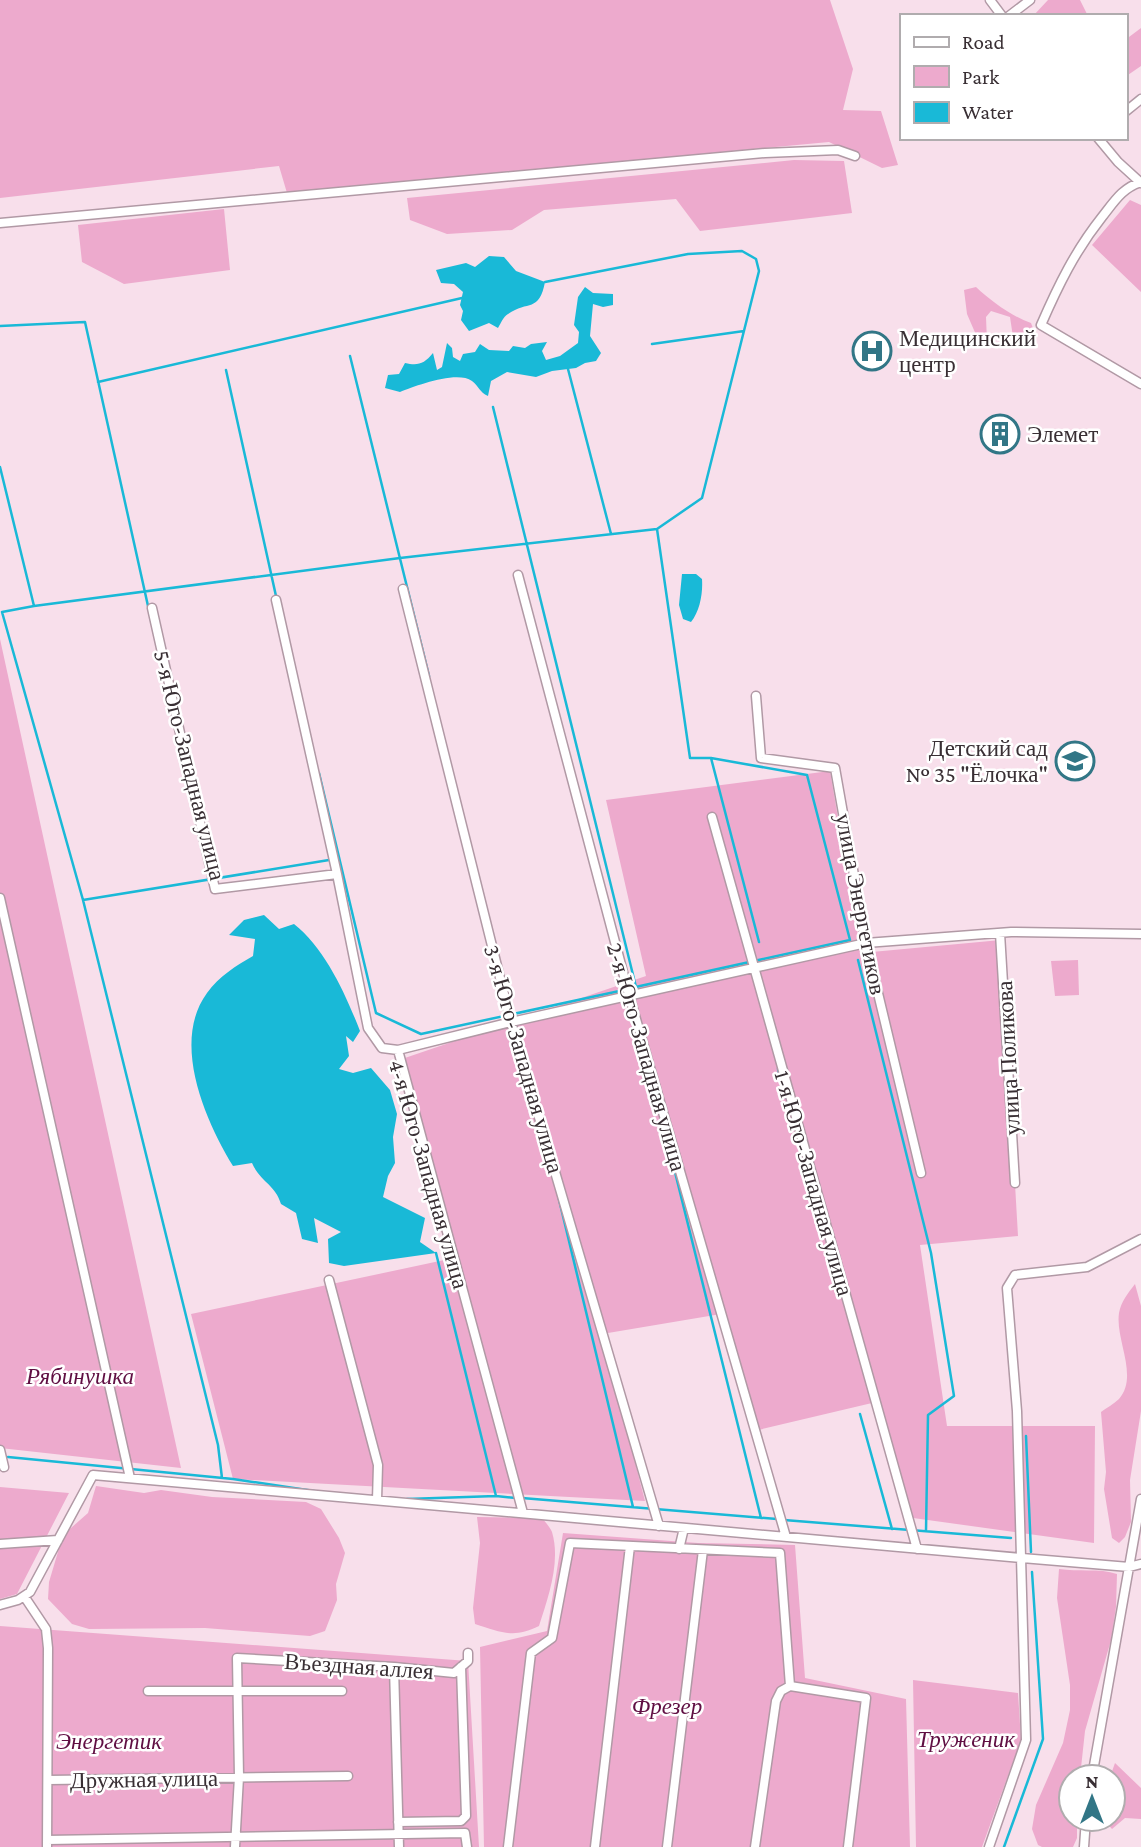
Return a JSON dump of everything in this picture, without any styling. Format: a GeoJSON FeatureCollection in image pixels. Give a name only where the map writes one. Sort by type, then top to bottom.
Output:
{"type":"FeatureCollection","features":[{"type":"Feature","properties":{"kind":"street"},"geometry":{"type":"LineString","coordinates":[[1012,14],[1030,0]]}},
{"type":"Feature","properties":{"kind":"street"},"geometry":{"type":"LineString","coordinates":[[1127,110],[1141,99]]}},
{"type":"Feature","properties":{"kind":"street"},"geometry":{"type":"LineString","coordinates":[[1100,140],[1118,162],[1141,182],[1124,190],[1082,243],[1063,274],[1041,325],[1141,384]]}},
{"type":"Feature","properties":{"kind":"street"},"geometry":{"type":"LineString","coordinates":[[0,223],[765,153],[838,150],[855,156]]}},
{"type":"Feature","properties":{"kind":"street","name":"2-я Юго-Западная улица"},"geometry":{"type":"LineString","coordinates":[[518,575],[629,995],[786,1537]]}},
{"type":"Feature","properties":{"kind":"street","name":"3-я Юго-Западная улица"},"geometry":{"type":"LineString","coordinates":[[403,589],[511,1022],[659,1526]]}},
{"type":"Feature","properties":{"kind":"street","name":"4-я Юго-Западная улица"},"geometry":{"type":"LineString","coordinates":[[276,600],[368,1028],[382,1048],[398,1051],[523,1513]]}},
{"type":"Feature","properties":{"kind":"street","name":"5-я Юго-Западная улица"},"geometry":{"type":"LineString","coordinates":[[152,608],[215,889],[337,874]]}},
{"type":"Feature","properties":{"kind":"street","name":"улица Энергетиков"},"geometry":{"type":"LineString","coordinates":[[755,696],[761,758],[835,768],[866,943],[921,1173]]}},
{"type":"Feature","properties":{"kind":"street","name":"1-я Юго-Западная улица"},"geometry":{"type":"LineString","coordinates":[[712,817],[917,1549]]}},
{"type":"Feature","properties":{"kind":"street"},"geometry":{"type":"LineString","coordinates":[[0,898],[130,1478]]}},
{"type":"Feature","properties":{"kind":"street"},"geometry":{"type":"LineString","coordinates":[[398,1051],[511,1022],[866,943],[1000,933],[1141,934]]}},
{"type":"Feature","properties":{"kind":"street","name":"улица Поликова"},"geometry":{"type":"LineString","coordinates":[[1000,933],[1015,1183]]}},
{"type":"Feature","properties":{"kind":"street"},"geometry":{"type":"LineString","coordinates":[[989,1847],[1026,1740],[1017,1411],[1007,1288],[1015,1275],[1087,1267],[1141,1239]]}},
{"type":"Feature","properties":{"kind":"street"},"geometry":{"type":"LineString","coordinates":[[329,1280],[378,1465],[377,1500]]}},
{"type":"Feature","properties":{"kind":"street"},"geometry":{"type":"LineString","coordinates":[[0,1450],[4,1467]]}},
{"type":"Feature","properties":{"kind":"street"},"geometry":{"type":"LineString","coordinates":[[0,1605],[30,1592],[93,1475],[1022,1558],[1129,1567],[1141,1564]]}},
{"type":"Feature","properties":{"kind":"street"},"geometry":{"type":"LineString","coordinates":[[1094,1763],[1141,1499]]}},
{"type":"Feature","properties":{"kind":"street"},"geometry":{"type":"LineString","coordinates":[[679,1549],[684,1528]]}},
{"type":"Feature","properties":{"kind":"street"},"geometry":{"type":"LineString","coordinates":[[0,1544],[58,1540]]}},
{"type":"Feature","properties":{"kind":"street"},"geometry":{"type":"LineString","coordinates":[[508,1847],[531,1653],[552,1638],[570,1543],[780,1553],[790,1686]]}},
{"type":"Feature","properties":{"kind":"street"},"geometry":{"type":"LineString","coordinates":[[595,1847],[630,1546]]}},
{"type":"Feature","properties":{"kind":"street"},"geometry":{"type":"LineString","coordinates":[[667,1847],[704,1550]]}},
{"type":"Feature","properties":{"kind":"street"},"geometry":{"type":"LineString","coordinates":[[24,1596],[46,1629],[48,1648],[47,1843],[466,1833],[467,1847]]}},
{"type":"Feature","properties":{"kind":"street","name":"Въездная аллея"},"geometry":{"type":"LineString","coordinates":[[237,1692],[237,1658],[454,1673],[468,1661],[468,1653]]}},
{"type":"Feature","properties":{"kind":"street"},"geometry":{"type":"LineString","coordinates":[[394,1667],[399,1847]]}},
{"type":"Feature","properties":{"kind":"street"},"geometry":{"type":"LineString","coordinates":[[398,1822],[461,1821],[466,1816],[461,1667]]}},
{"type":"Feature","properties":{"kind":"street"},"geometry":{"type":"LineString","coordinates":[[755,1847],[776,1701],[781,1692],[790,1686],[866,1698],[848,1847]]}},
{"type":"Feature","properties":{"kind":"street"},"geometry":{"type":"LineString","coordinates":[[148,1691],[342,1691]]}},
{"type":"Feature","properties":{"kind":"street"},"geometry":{"type":"LineString","coordinates":[[235,1847],[239,1777],[237,1692]]}},
{"type":"Feature","properties":{"kind":"street","name":"Дружная улица"},"geometry":{"type":"LineString","coordinates":[[48,1780],[348,1776]]}},
{"type":"Feature","properties":{"kind":"green space"},"geometry":{"type":"Polygon","coordinates":[[[0,0],[830,0],[853,69],[843,110],[881,111],[898,165],[882,168],[829,142],[287,193],[279,166],[0,198],[0,0]]]}},
{"type":"Feature","properties":{"kind":"green space"},"geometry":{"type":"Polygon","coordinates":[[[1048,0],[1080,0],[1087,14],[1035,14],[1048,0]]]}},
{"type":"Feature","properties":{"kind":"green space"},"geometry":{"type":"Polygon","coordinates":[[[1141,28],[1141,66],[1127,76],[1127,38],[1141,28]]]}},
{"type":"Feature","properties":{"kind":"green space"},"geometry":{"type":"Polygon","coordinates":[[[794,160],[844,161],[852,213],[700,231],[676,199],[544,210],[512,230],[447,234],[410,220],[407,198],[794,160]]]}},
{"type":"Feature","properties":{"kind":"green space"},"geometry":{"type":"Polygon","coordinates":[[[1130,200],[1141,205],[1141,292],[1092,245],[1130,200]]]}},
{"type":"Feature","properties":{"kind":"green space"},"geometry":{"type":"Polygon","coordinates":[[[224,209],[230,270],[124,284],[82,262],[78,225],[224,209]]]}},
{"type":"Feature","properties":{"kind":"green space"},"geometry":{"type":"Polygon","coordinates":[[[976,287],[1002,308],[1031,323],[1036,343],[1016,344],[1010,317],[991,311],[986,317],[987,342],[980,344],[967,314],[964,290],[976,287]]]}},
{"type":"Feature","properties":{"kind":"green space","name":"Рябинушка"},"geometry":{"type":"Polygon","coordinates":[[[0,639],[181,1468],[0,1448],[0,639]]]}},
{"type":"Feature","properties":{"kind":"green space"},"geometry":{"type":"Polygon","coordinates":[[[830,771],[861,953],[1001,940],[1018,1236],[920,1245],[947,1426],[1095,1426],[1094,1543],[906,1517],[872,1403],[754,1431],[721,1314],[602,1334],[645,1501],[233,1479],[191,1314],[449,1259],[396,1061],[646,976],[606,800],[830,771]]]}},
{"type":"Feature","properties":{"kind":"green space"},"geometry":{"type":"Polygon","coordinates":[[[1078,960],[1079,995],[1055,996],[1051,961],[1078,960]]]}},
{"type":"Feature","properties":{"kind":"green space"},"geometry":{"type":"Polygon","coordinates":[[[1135,1284],[1141,1306],[1141,1411],[1130,1480],[1131,1522],[1125,1537],[1119,1543],[1112,1538],[1104,1489],[1106,1472],[1101,1412],[1119,1399],[1125,1390],[1127,1369],[1120,1335],[1119,1313],[1123,1301],[1135,1284]]]}},
{"type":"Feature","properties":{"kind":"green space"},"geometry":{"type":"Polygon","coordinates":[[[96,1486],[144,1493],[161,1490],[212,1497],[306,1502],[321,1509],[345,1553],[336,1584],[337,1600],[325,1631],[310,1636],[205,1628],[89,1629],[72,1624],[48,1599],[49,1582],[63,1535],[88,1513],[96,1486]]]}},
{"type":"Feature","properties":{"kind":"green space"},"geometry":{"type":"Polygon","coordinates":[[[0,1487],[69,1493],[17,1594],[0,1599],[0,1487]]]}},
{"type":"Feature","properties":{"kind":"green space"},"geometry":{"type":"Polygon","coordinates":[[[477,1517],[542,1518],[551,1530],[554,1568],[539,1626],[514,1633],[500,1632],[475,1624],[473,1608],[480,1543],[477,1517]]]}},
{"type":"Feature","properties":{"kind":"green space","name":"Фрезер"},"geometry":{"type":"Polygon","coordinates":[[[563,1533],[698,1543],[795,1545],[805,1678],[906,1699],[910,1847],[484,1847],[480,1647],[547,1631],[563,1533]]]}},
{"type":"Feature","properties":{"kind":"green space"},"geometry":{"type":"Polygon","coordinates":[[[1059,1569],[1117,1574],[1111,1640],[1085,1731],[1082,1763],[1057,1763],[1057,1833],[1077,1833],[1073,1847],[1042,1847],[1038,1845],[1032,1829],[1036,1805],[1063,1743],[1070,1710],[1070,1685],[1057,1598],[1059,1569]]]}},
{"type":"Feature","properties":{"kind":"green space","name":"Энергетик"},"geometry":{"type":"Polygon","coordinates":[[[0,1626],[468,1661],[479,1847],[0,1847],[0,1626]]]}},
{"type":"Feature","properties":{"kind":"green space","name":"Труженик"},"geometry":{"type":"Polygon","coordinates":[[[913,1680],[1018,1693],[1021,1740],[982,1847],[916,1847],[913,1680]]]}},
{"type":"Feature","properties":{"kind":"green space"},"geometry":{"type":"Polygon","coordinates":[[[1127,1775],[1141,1788],[1141,1819],[1127,1818],[1127,1775]]]}},
{"type":"Feature","properties":{"kind":"water"},"geometry":{"type":"Polygon","coordinates":[[[489,256],[504,257],[516,271],[545,282],[543,292],[536,302],[506,315],[498,328],[489,323],[469,331],[461,320],[463,292],[454,284],[441,283],[436,270],[466,263],[475,267],[489,256]]]}},
{"type":"Feature","properties":{"kind":"water"},"geometry":{"type":"Polygon","coordinates":[[[585,287],[593,293],[613,294],[613,305],[603,307],[593,304],[590,336],[601,353],[596,361],[536,377],[507,372],[491,381],[488,396],[472,381],[457,377],[436,380],[400,392],[385,388],[388,375],[399,374],[405,363],[420,363],[433,353],[437,370],[442,367],[447,343],[452,348],[453,357],[460,361],[463,354],[475,352],[480,344],[489,350],[509,351],[513,346],[525,348],[531,344],[547,342],[542,351],[546,360],[560,356],[578,343],[579,332],[574,325],[578,297],[585,287]]]}},
{"type":"Feature","properties":{"kind":"water"},"geometry":{"type":"Polygon","coordinates":[[[682,574],[696,574],[702,579],[700,602],[691,622],[683,619],[679,605],[682,574]]]}},
{"type":"Feature","properties":{"kind":"water"},"geometry":{"type":"Polygon","coordinates":[[[264,915],[279,929],[294,924],[305,934],[325,959],[341,988],[360,1031],[353,1042],[346,1036],[349,1056],[339,1069],[353,1073],[371,1068],[390,1090],[397,1114],[393,1137],[395,1163],[388,1176],[383,1197],[425,1218],[420,1242],[436,1253],[344,1266],[329,1263],[328,1239],[341,1232],[314,1218],[318,1243],[302,1239],[296,1213],[281,1204],[252,1163],[233,1166],[222,1147],[196,1081],[192,1034],[197,1013],[207,993],[228,972],[253,956],[255,939],[229,935],[244,920],[264,915]]]}},
{"type":"Feature","properties":{"kind":"waterway"},"geometry":{"type":"LineString","coordinates":[[222,1478],[218,1445],[83,900],[2,612],[400,558],[657,529],[702,498],[759,271],[756,259],[742,251],[688,254],[545,282]]}},
{"type":"Feature","properties":{"kind":"waterway"},"geometry":{"type":"LineString","coordinates":[[98,382],[462,298]]}},
{"type":"Feature","properties":{"kind":"waterway"},"geometry":{"type":"LineString","coordinates":[[0,326],[85,322],[154,633]]}},
{"type":"Feature","properties":{"kind":"waterway"},"geometry":{"type":"LineString","coordinates":[[652,344],[744,331]]}},
{"type":"Feature","properties":{"kind":"waterway"},"geometry":{"type":"LineString","coordinates":[[350,356],[429,676]]}},
{"type":"Feature","properties":{"kind":"waterway"},"geometry":{"type":"LineString","coordinates":[[568,369],[611,534]]}},
{"type":"Feature","properties":{"kind":"waterway"},"geometry":{"type":"LineString","coordinates":[[226,370],[276,596]]}},
{"type":"Feature","properties":{"kind":"waterway"},"geometry":{"type":"LineString","coordinates":[[493,407],[636,987]]}},
{"type":"Feature","properties":{"kind":"waterway"},"geometry":{"type":"LineString","coordinates":[[0,467],[34,606]]}},
{"type":"Feature","properties":{"kind":"waterway"},"geometry":{"type":"LineString","coordinates":[[631,988],[850,940],[807,775],[711,758],[690,758],[657,529]]}},
{"type":"Feature","properties":{"kind":"waterway"},"geometry":{"type":"LineString","coordinates":[[711,758],[759,942]]}},
{"type":"Feature","properties":{"kind":"waterway"},"geometry":{"type":"LineString","coordinates":[[319,773],[376,1013],[421,1034],[624,990]]}},
{"type":"Feature","properties":{"kind":"waterway"},"geometry":{"type":"LineString","coordinates":[[83,900],[329,860]]}},
{"type":"Feature","properties":{"kind":"waterway"},"geometry":{"type":"LineString","coordinates":[[858,960],[931,1253],[954,1396],[928,1415],[926,1531]]}},
{"type":"Feature","properties":{"kind":"waterway"},"geometry":{"type":"LineString","coordinates":[[778,1069],[786,1098]]}},
{"type":"Feature","properties":{"kind":"waterway"},"geometry":{"type":"LineString","coordinates":[[668,1144],[761,1518]]}},
{"type":"Feature","properties":{"kind":"waterway"},"geometry":{"type":"LineString","coordinates":[[556,1187],[633,1507]]}},
{"type":"Feature","properties":{"kind":"waterway"},"geometry":{"type":"LineString","coordinates":[[436,1253],[496,1496]]}},
{"type":"Feature","properties":{"kind":"waterway"},"geometry":{"type":"LineString","coordinates":[[860,1414],[892,1529]]}},
{"type":"Feature","properties":{"kind":"waterway"},"geometry":{"type":"LineString","coordinates":[[1026,1436],[1031,1552]]}},
{"type":"Feature","properties":{"kind":"waterway"},"geometry":{"type":"LineString","coordinates":[[8,1457],[233,1479],[314,1491]]}},
{"type":"Feature","properties":{"kind":"waterway"},"geometry":{"type":"LineString","coordinates":[[407,1499],[496,1496],[516,1498]]}},
{"type":"Feature","properties":{"kind":"waterway"},"geometry":{"type":"LineString","coordinates":[[522,1498],[777,1519]]}},
{"type":"Feature","properties":{"kind":"waterway"},"geometry":{"type":"LineString","coordinates":[[784,1520],[1011,1538]]}},
{"type":"Feature","properties":{"kind":"waterway"},"geometry":{"type":"LineString","coordinates":[[1004,1847],[1043,1739],[1032,1572]]}},
{"type":"Feature","properties":{"kind":"place","name":"Медицинский центр"},"geometry":{"type":"Point","coordinates":[872,351]}},
{"type":"Feature","properties":{"kind":"place","name":"Элемет"},"geometry":{"type":"Point","coordinates":[1000,434]}},
{"type":"Feature","properties":{"kind":"place","name":"Детский сад № 35 \"Ёлочка\""},"geometry":{"type":"Point","coordinates":[1075,761]}}]}
